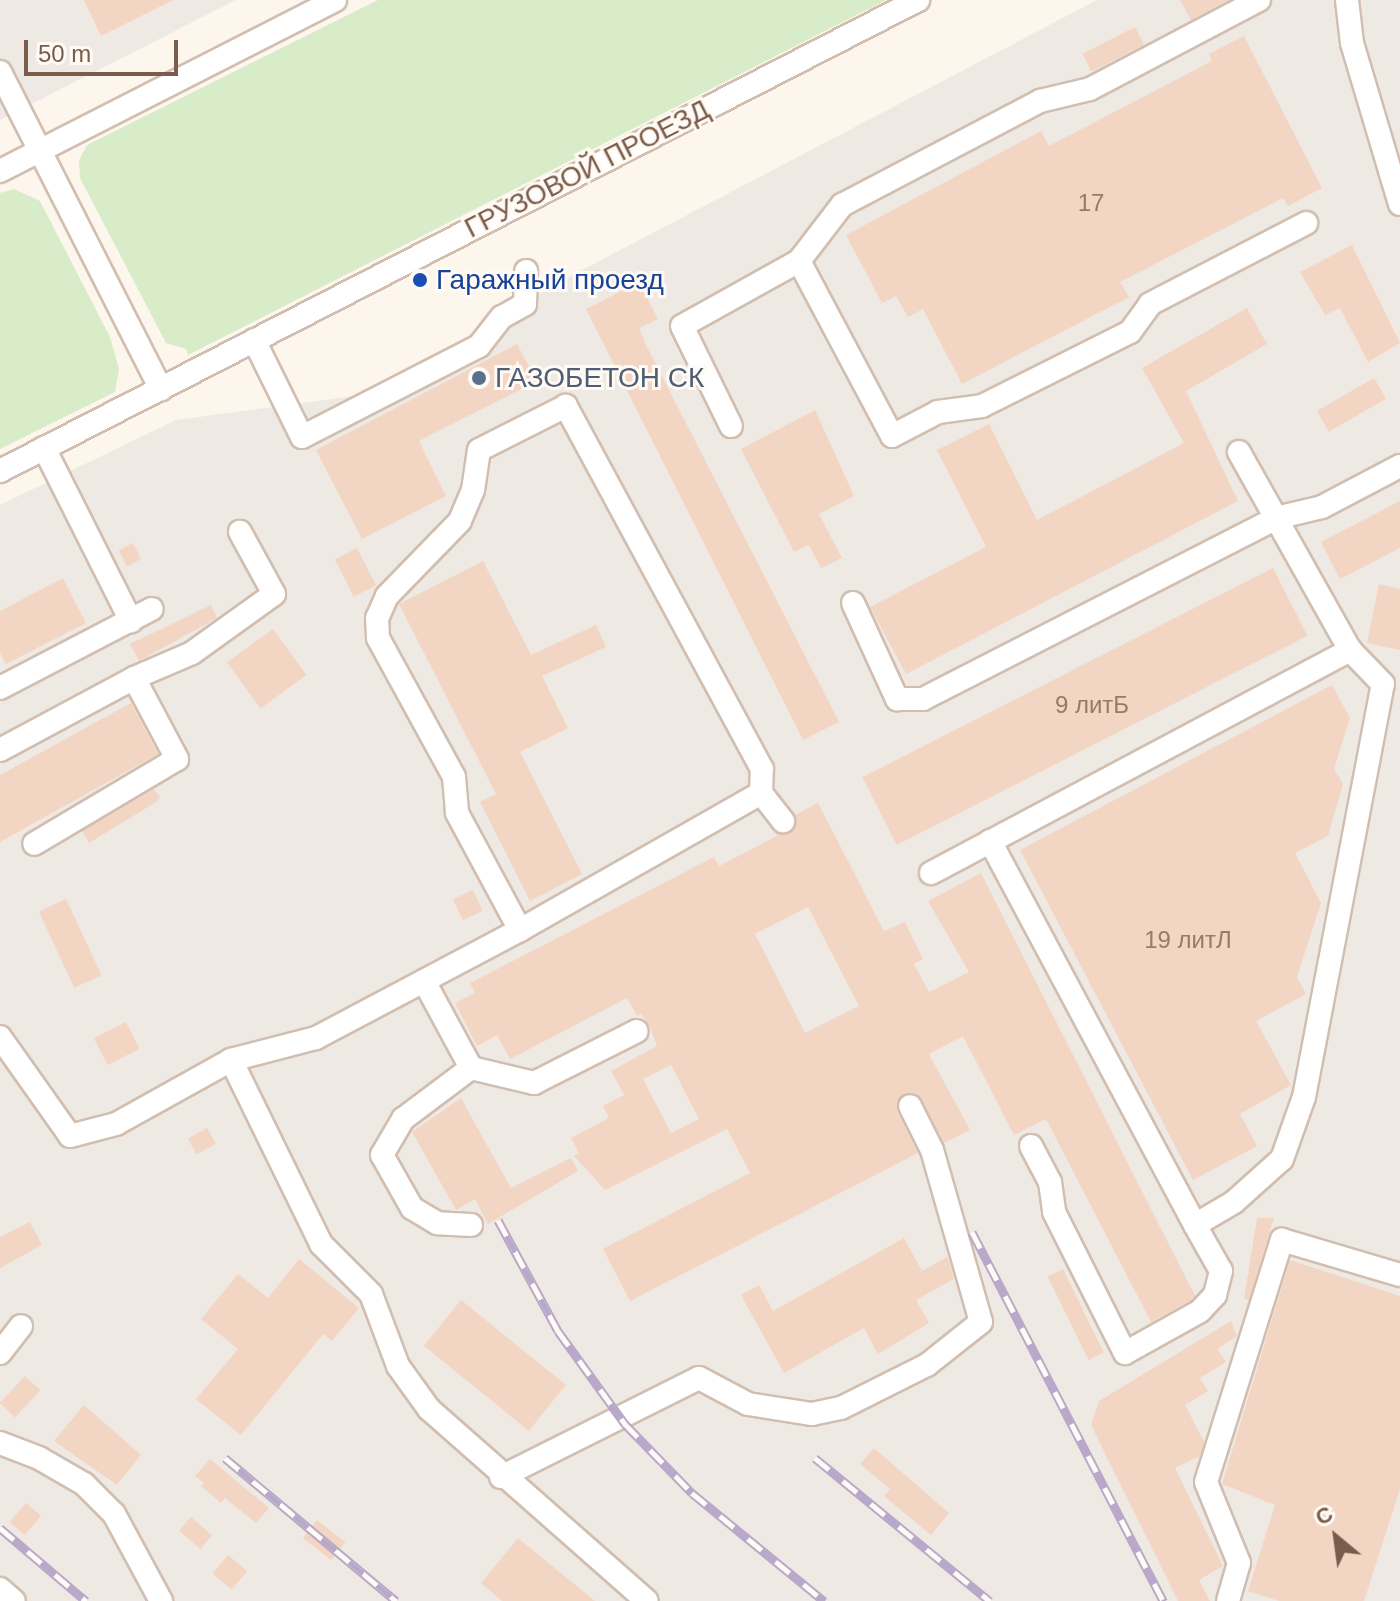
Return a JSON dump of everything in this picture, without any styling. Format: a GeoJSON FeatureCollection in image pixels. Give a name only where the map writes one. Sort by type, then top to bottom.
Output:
{"type":"FeatureCollection","features":[{"type":"Feature","properties":{"kind":"street"},"geometry":{"type":"LineString","coordinates":[[0,171],[335,0]]}},
{"type":"Feature","properties":{"kind":"street","name":"ГРУЗОВОЙ ПРОЕЗД"},"geometry":{"type":"LineString","coordinates":[[0,471],[918,0]]}},
{"type":"Feature","properties":{"kind":"street"},"geometry":{"type":"LineString","coordinates":[[731,426],[682,326],[799,261],[842,205],[1040,101],[1090,89],[1259,0]]}},
{"type":"Feature","properties":{"kind":"street"},"geometry":{"type":"LineString","coordinates":[[1347,0],[1352,43],[1400,204]]}},
{"type":"Feature","properties":{"kind":"street"},"geometry":{"type":"LineString","coordinates":[[0,72],[161,389]]}},
{"type":"Feature","properties":{"kind":"street"},"geometry":{"type":"LineString","coordinates":[[799,261],[892,436],[938,412],[982,406],[1130,332],[1150,304],[1306,223]]}},
{"type":"Feature","properties":{"kind":"street"},"geometry":{"type":"LineString","coordinates":[[254,340],[302,437],[479,346],[502,317],[525,304],[526,271]]}},
{"type":"Feature","properties":{"kind":"street"},"geometry":{"type":"LineString","coordinates":[[520,930],[457,813],[454,777],[378,638],[377,618],[387,596],[460,521],[473,490],[479,450],[566,406],[762,769],[761,793],[783,821]]}},
{"type":"Feature","properties":{"kind":"street"},"geometry":{"type":"LineString","coordinates":[[44,448],[131,621]]}},
{"type":"Feature","properties":{"kind":"street"},"geometry":{"type":"LineString","coordinates":[[1195,1225],[1234,1202],[1282,1159],[1304,1097],[1383,684],[1350,650],[1239,452]]}},
{"type":"Feature","properties":{"kind":"street"},"geometry":{"type":"LineString","coordinates":[[853,603],[897,699],[923,699],[1276,518],[1322,507],[1400,466]]}},
{"type":"Feature","properties":{"kind":"street"},"geometry":{"type":"LineString","coordinates":[[0,750],[134,678],[192,653],[274,594],[240,532]]}},
{"type":"Feature","properties":{"kind":"street"},"geometry":{"type":"LineString","coordinates":[[0,688],[152,609]]}},
{"type":"Feature","properties":{"kind":"street"},"geometry":{"type":"LineString","coordinates":[[931,873],[1350,650]]}},
{"type":"Feature","properties":{"kind":"street"},"geometry":{"type":"LineString","coordinates":[[34,844],[177,759],[134,678]]}},
{"type":"Feature","properties":{"kind":"street"},"geometry":{"type":"LineString","coordinates":[[0,1037],[70,1136],[116,1124],[231,1060],[316,1038],[520,930],[761,793]]}},
{"type":"Feature","properties":{"kind":"street"},"geometry":{"type":"LineString","coordinates":[[990,841],[1221,1271],[1215,1295],[1200,1311],[1125,1353],[1054,1212],[1050,1182],[1031,1146]]}},
{"type":"Feature","properties":{"kind":"street"},"geometry":{"type":"LineString","coordinates":[[424,981],[471,1068],[534,1083],[637,1031]]}},
{"type":"Feature","properties":{"kind":"street"},"geometry":{"type":"LineString","coordinates":[[231,1060],[321,1244],[371,1294],[398,1366],[429,1409],[501,1477],[647,1601]]}},
{"type":"Feature","properties":{"kind":"street"},"geometry":{"type":"LineString","coordinates":[[471,1068],[403,1119],[382,1155],[412,1208],[437,1223],[471,1225]]}},
{"type":"Feature","properties":{"kind":"street"},"geometry":{"type":"LineString","coordinates":[[501,1477],[699,1378],[748,1404],[812,1414],[841,1408],[927,1365],[981,1322],[932,1150],[910,1106]]}},
{"type":"Feature","properties":{"kind":"street"},"geometry":{"type":"LineString","coordinates":[[1228,1601],[1239,1563],[1206,1482],[1282,1240],[1400,1275]]}},
{"type":"Feature","properties":{"kind":"street"},"geometry":{"type":"LineString","coordinates":[[0,1353],[21,1326]]}},
{"type":"Feature","properties":{"kind":"street"},"geometry":{"type":"LineString","coordinates":[[3,1450],[84,1484],[114,1514],[161,1601]]}},
{"type":"Feature","properties":{"kind":"street"},"geometry":{"type":"LineString","coordinates":[[0,1589],[14,1601]]}},
{"type":"Feature","properties":{"kind":"shaded area"},"geometry":{"type":"Polygon","coordinates":[[[0,0],[236,0],[0,120],[0,0]]]}},
{"type":"Feature","properties":{"kind":"shaded area"},"geometry":{"type":"Polygon","coordinates":[[[1097,0],[1400,0],[1400,1601],[0,1601],[0,505],[176,420],[355,396],[461,343],[565,279],[1097,0]]]}},
{"type":"Feature","properties":{"kind":"green space"},"geometry":{"type":"Polygon","coordinates":[[[378,0],[886,0],[188,355],[186,349],[166,343],[80,178],[79,160],[87,145],[378,0]]]}},
{"type":"Feature","properties":{"kind":"green space"},"geometry":{"type":"Polygon","coordinates":[[[14,189],[40,201],[110,337],[119,369],[115,392],[0,449],[0,193],[14,189]]]}},
{"type":"Feature","properties":{"kind":"building"},"geometry":{"type":"Polygon","coordinates":[[[84,0],[173,0],[101,36],[84,0]]]}},
{"type":"Feature","properties":{"kind":"building"},"geometry":{"type":"Polygon","coordinates":[[[1180,0],[1229,0],[1191,20],[1180,0]]]}},
{"type":"Feature","properties":{"kind":"building"},"geometry":{"type":"Polygon","coordinates":[[[1135,27],[1144,45],[1092,72],[1082,54],[1135,27]]]}},
{"type":"Feature","properties":{"kind":"building"},"geometry":{"type":"Polygon","coordinates":[[[1244,36],[1322,188],[1288,206],[1283,198],[1120,282],[1129,297],[962,384],[923,309],[908,317],[896,296],[882,303],[846,235],[1041,131],[1049,146],[1212,61],[1209,54],[1244,36]]]}},
{"type":"Feature","properties":{"kind":"building"},"geometry":{"type":"Polygon","coordinates":[[[1352,245],[1400,343],[1368,362],[1340,308],[1325,315],[1300,272],[1352,245]]]}},
{"type":"Feature","properties":{"kind":"building"},"geometry":{"type":"Polygon","coordinates":[[[639,282],[658,319],[639,328],[645,343],[839,722],[803,740],[586,309],[639,282]]]}},
{"type":"Feature","properties":{"kind":"building"},"geometry":{"type":"Polygon","coordinates":[[[1247,308],[1267,344],[1186,391],[1238,501],[906,674],[870,607],[986,547],[937,450],[989,424],[1037,520],[1184,443],[1142,368],[1247,308]]]}},
{"type":"Feature","properties":{"kind":"building"},"geometry":{"type":"Polygon","coordinates":[[[517,344],[537,381],[419,441],[446,496],[362,539],[316,450],[517,344]]]}},
{"type":"Feature","properties":{"kind":"building"},"geometry":{"type":"Polygon","coordinates":[[[1374,378],[1386,399],[1329,432],[1317,411],[1374,378]]]}},
{"type":"Feature","properties":{"kind":"building"},"geometry":{"type":"Polygon","coordinates":[[[815,410],[854,496],[819,514],[842,558],[821,568],[809,545],[794,552],[741,449],[815,410]]]}},
{"type":"Feature","properties":{"kind":"building"},"geometry":{"type":"Polygon","coordinates":[[[1400,501],[1400,548],[1340,579],[1321,542],[1400,501]]]}},
{"type":"Feature","properties":{"kind":"building"},"geometry":{"type":"Polygon","coordinates":[[[133,543],[141,559],[127,566],[119,550],[133,543]]]}},
{"type":"Feature","properties":{"kind":"building"},"geometry":{"type":"Polygon","coordinates":[[[357,548],[376,585],[354,597],[335,559],[357,548]]]}},
{"type":"Feature","properties":{"kind":"building"},"geometry":{"type":"Polygon","coordinates":[[[483,561],[531,655],[596,625],[606,647],[542,676],[568,728],[520,752],[582,874],[530,901],[480,802],[496,794],[399,604],[483,561]]]}},
{"type":"Feature","properties":{"kind":"building"},"geometry":{"type":"Polygon","coordinates":[[[1273,568],[1308,636],[897,845],[862,777],[1273,568]]]}},
{"type":"Feature","properties":{"kind":"building"},"geometry":{"type":"Polygon","coordinates":[[[63,578],[86,623],[6,664],[0,653],[0,611],[63,578]]]}},
{"type":"Feature","properties":{"kind":"building"},"geometry":{"type":"Polygon","coordinates":[[[1379,584],[1400,589],[1400,650],[1367,643],[1379,584]]]}},
{"type":"Feature","properties":{"kind":"building"},"geometry":{"type":"Polygon","coordinates":[[[211,605],[217,618],[139,661],[130,644],[211,605]]]}},
{"type":"Feature","properties":{"kind":"building"},"geometry":{"type":"Polygon","coordinates":[[[273,629],[307,675],[260,709],[227,663],[273,629]]]}},
{"type":"Feature","properties":{"kind":"building"},"geometry":{"type":"Polygon","coordinates":[[[1332,685],[1350,718],[1334,769],[1343,784],[1328,836],[1295,853],[1321,903],[1297,977],[1306,994],[1256,1021],[1291,1085],[1240,1114],[1257,1146],[1193,1180],[1020,850],[1332,685]]]}},
{"type":"Feature","properties":{"kind":"building"},"geometry":{"type":"Polygon","coordinates":[[[131,703],[158,754],[0,842],[0,775],[131,703]]]}},
{"type":"Feature","properties":{"kind":"building"},"geometry":{"type":"Polygon","coordinates":[[[154,789],[160,798],[156,802],[89,843],[82,831],[154,789]]]}},
{"type":"Feature","properties":{"kind":"building"},"geometry":{"type":"Polygon","coordinates":[[[818,803],[884,931],[905,922],[923,959],[914,964],[929,992],[969,972],[928,901],[981,873],[1195,1296],[1191,1300],[1151,1322],[1046,1119],[1014,1135],[963,1036],[929,1054],[970,1130],[944,1143],[922,1099],[904,1093],[897,1112],[918,1153],[630,1301],[603,1249],[750,1173],[727,1129],[605,1190],[574,1156],[579,1153],[571,1138],[609,1118],[603,1106],[624,1095],[611,1071],[657,1046],[649,1024],[641,1014],[637,1016],[627,998],[510,1059],[497,1035],[477,1046],[455,1003],[475,993],[470,983],[714,857],[719,866],[777,836],[775,832],[791,832],[795,815],[818,803]],[[808,907],[755,934],[805,1033],[859,1006],[808,907]],[[671,1065],[643,1079],[671,1133],[699,1119],[671,1065]]]}},
{"type":"Feature","properties":{"kind":"building"},"geometry":{"type":"Polygon","coordinates":[[[473,890],[483,911],[463,920],[453,899],[473,890]]]}},
{"type":"Feature","properties":{"kind":"building"},"geometry":{"type":"Polygon","coordinates":[[[66,899],[101,975],[74,988],[39,912],[66,899]]]}},
{"type":"Feature","properties":{"kind":"building"},"geometry":{"type":"Polygon","coordinates":[[[126,1022],[140,1049],[108,1065],[94,1038],[126,1022]]]}},
{"type":"Feature","properties":{"kind":"building"},"geometry":{"type":"Polygon","coordinates":[[[461,1098],[511,1188],[571,1158],[578,1171],[488,1224],[475,1199],[456,1210],[412,1132],[461,1098]]]}},
{"type":"Feature","properties":{"kind":"building"},"geometry":{"type":"Polygon","coordinates":[[[207,1128],[216,1144],[196,1154],[188,1139],[207,1128]]]}},
{"type":"Feature","properties":{"kind":"building"},"geometry":{"type":"Polygon","coordinates":[[[1257,1218],[1274,1218],[1249,1300],[1244,1299],[1257,1218]]]}},
{"type":"Feature","properties":{"kind":"building"},"geometry":{"type":"Polygon","coordinates":[[[30,1222],[42,1245],[0,1268],[0,1237],[30,1222]]]}},
{"type":"Feature","properties":{"kind":"building"},"geometry":{"type":"Polygon","coordinates":[[[904,1238],[922,1271],[947,1257],[949,1261],[954,1279],[916,1300],[929,1323],[878,1354],[864,1328],[784,1373],[741,1295],[759,1285],[773,1311],[904,1238]]]}},
{"type":"Feature","properties":{"kind":"building"},"geometry":{"type":"Polygon","coordinates":[[[299,1259],[359,1308],[332,1341],[323,1334],[241,1435],[196,1399],[238,1349],[201,1319],[238,1274],[268,1298],[299,1259]]]}},
{"type":"Feature","properties":{"kind":"building"},"geometry":{"type":"Polygon","coordinates":[[[1290,1260],[1400,1296],[1400,1489],[1364,1601],[1279,1601],[1248,1591],[1275,1505],[1222,1484],[1290,1260]]]}},
{"type":"Feature","properties":{"kind":"building"},"geometry":{"type":"Polygon","coordinates":[[[1063,1269],[1104,1353],[1088,1360],[1048,1276],[1063,1269]]]}},
{"type":"Feature","properties":{"kind":"building"},"geometry":{"type":"Polygon","coordinates":[[[461,1300],[566,1385],[529,1431],[424,1346],[461,1300]]]}},
{"type":"Feature","properties":{"kind":"building"},"geometry":{"type":"Polygon","coordinates":[[[1231,1321],[1237,1336],[1217,1349],[1226,1362],[1200,1378],[1208,1391],[1185,1405],[1204,1442],[1200,1456],[1175,1468],[1223,1566],[1199,1580],[1210,1601],[1178,1601],[1091,1425],[1099,1401],[1231,1321]]]}},
{"type":"Feature","properties":{"kind":"building"},"geometry":{"type":"Polygon","coordinates":[[[25,1376],[40,1390],[15,1417],[0,1403],[25,1376]]]}},
{"type":"Feature","properties":{"kind":"building"},"geometry":{"type":"Polygon","coordinates":[[[84,1405],[141,1455],[117,1485],[54,1441],[84,1405]]]}},
{"type":"Feature","properties":{"kind":"building"},"geometry":{"type":"Polygon","coordinates":[[[874,1448],[949,1513],[931,1535],[884,1496],[890,1489],[860,1464],[874,1448]]]}},
{"type":"Feature","properties":{"kind":"building"},"geometry":{"type":"Polygon","coordinates":[[[210,1459],[269,1508],[256,1523],[225,1498],[221,1503],[201,1486],[204,1483],[195,1476],[210,1459]]]}},
{"type":"Feature","properties":{"kind":"building"},"geometry":{"type":"Polygon","coordinates":[[[26,1503],[41,1516],[25,1535],[10,1522],[26,1503]]]}},
{"type":"Feature","properties":{"kind":"building"},"geometry":{"type":"Polygon","coordinates":[[[191,1517],[212,1535],[200,1549],[179,1531],[191,1517]]]}},
{"type":"Feature","properties":{"kind":"building"},"geometry":{"type":"Polygon","coordinates":[[[317,1520],[345,1542],[331,1560],[303,1538],[317,1520]]]}},
{"type":"Feature","properties":{"kind":"building"},"geometry":{"type":"Polygon","coordinates":[[[518,1538],[595,1601],[502,1601],[481,1583],[518,1538]]]}},
{"type":"Feature","properties":{"kind":"building"},"geometry":{"type":"Polygon","coordinates":[[[228,1555],[247,1571],[232,1589],[213,1573],[228,1555]]]}},
{"type":"Feature","properties":{"kind":"railway"},"geometry":{"type":"LineString","coordinates":[[498,1220],[558,1331],[625,1424],[692,1493],[824,1601]]}},
{"type":"Feature","properties":{"kind":"railway"},"geometry":{"type":"LineString","coordinates":[[972,1232],[1163,1601]]}},
{"type":"Feature","properties":{"kind":"railway"},"geometry":{"type":"LineString","coordinates":[[225,1458],[396,1601]]}},
{"type":"Feature","properties":{"kind":"railway"},"geometry":{"type":"LineString","coordinates":[[815,1458],[990,1601]]}},
{"type":"Feature","properties":{"kind":"railway"},"geometry":{"type":"LineString","coordinates":[[0,1528],[86,1601]]}},
{"type":"Feature","properties":{"kind":"place","name":"Гаражный проезд"},"geometry":{"type":"Point","coordinates":[420,280]}},
{"type":"Feature","properties":{"kind":"place","name":"ГАЗОБЕТОН СК"},"geometry":{"type":"Point","coordinates":[479,378]}}]}
